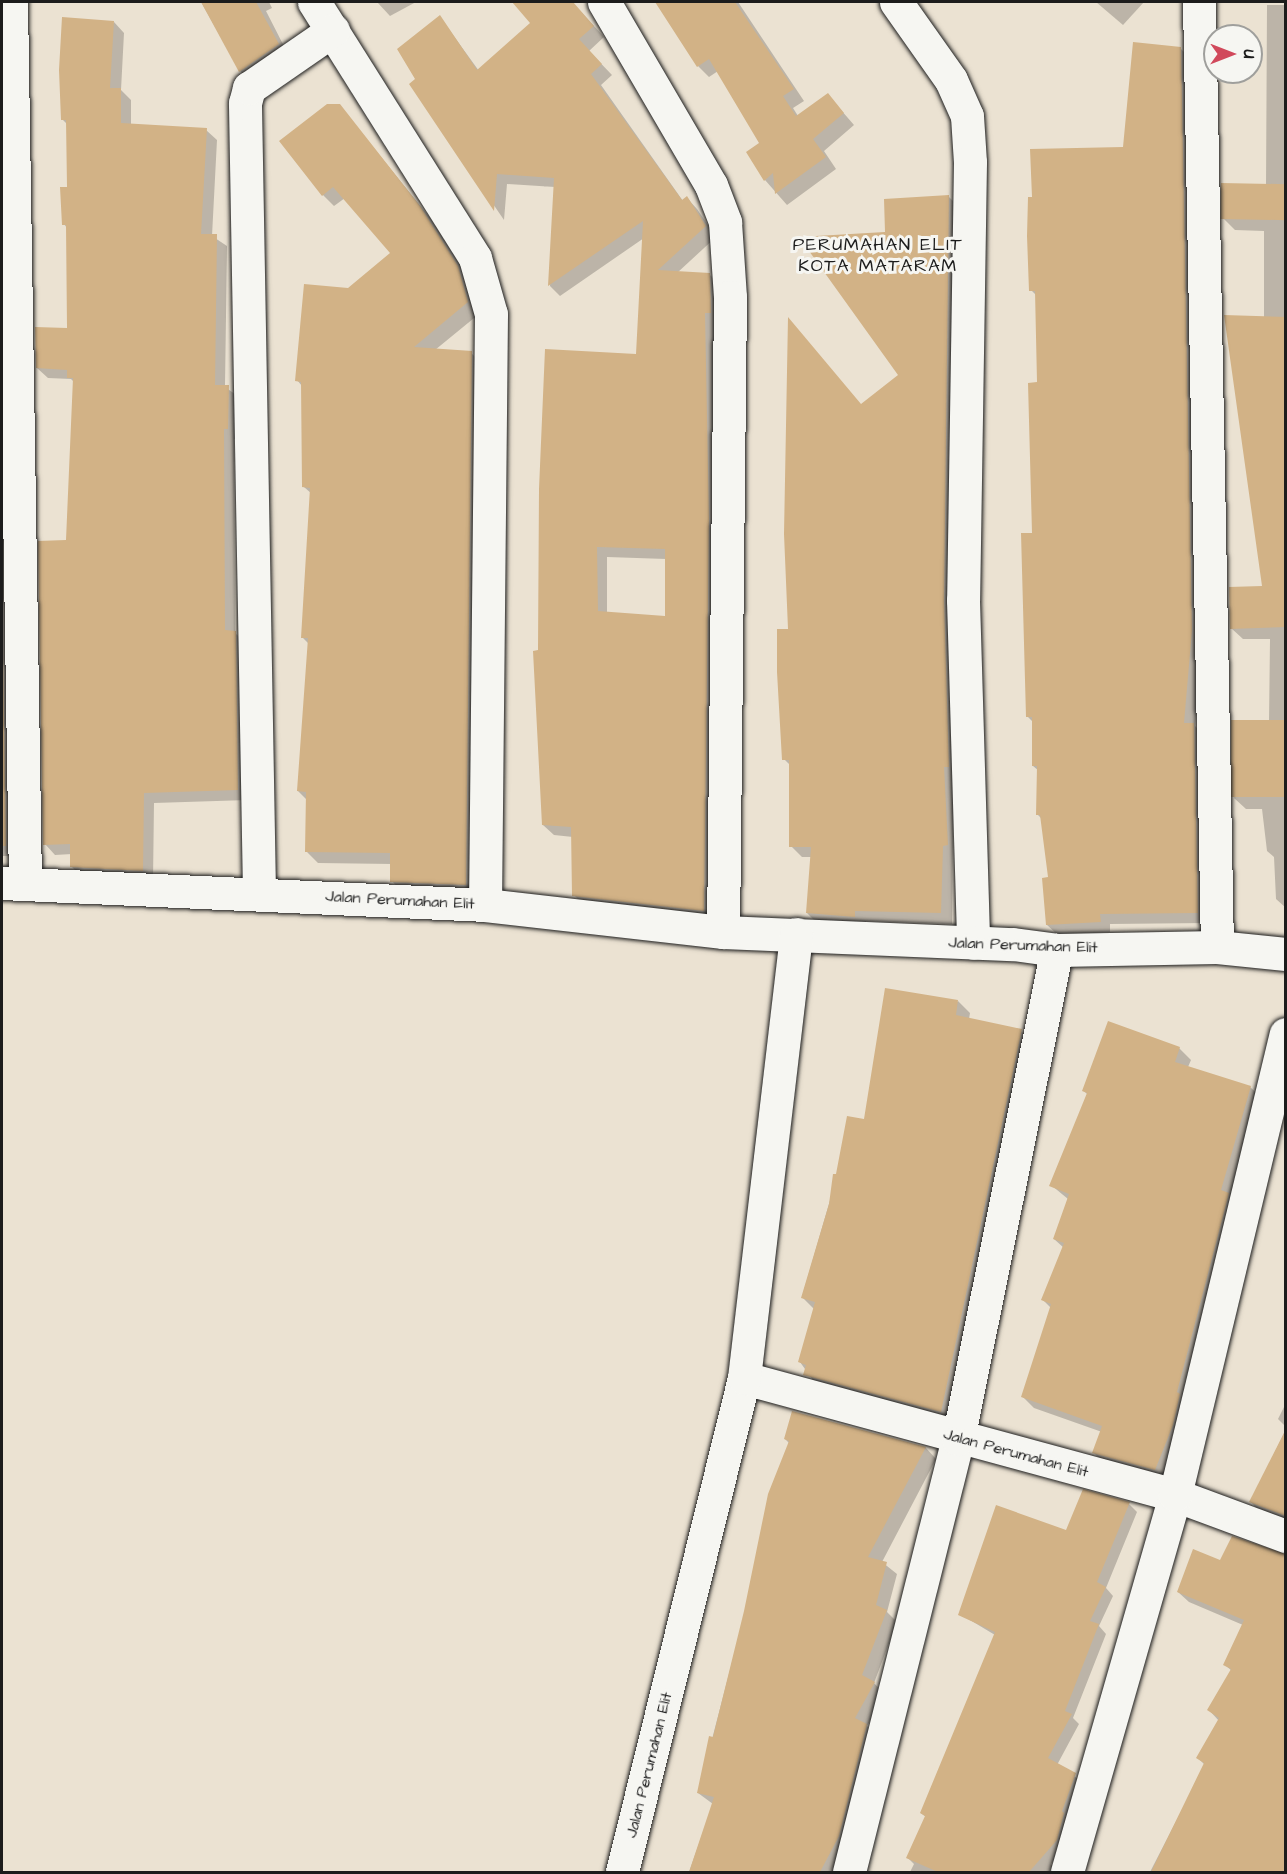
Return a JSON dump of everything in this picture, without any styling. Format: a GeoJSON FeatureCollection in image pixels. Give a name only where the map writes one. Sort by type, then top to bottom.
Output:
{"type":"FeatureCollection","features":[{"type":"Feature","properties":{"kind":"street"},"geometry":{"type":"LineString","coordinates":[[11,2],[13,883]]}},
{"type":"Feature","properties":{"kind":"street"},"geometry":{"type":"LineString","coordinates":[[314,2],[475,258],[491,314],[485,905]]}},
{"type":"Feature","properties":{"kind":"street"},"geometry":{"type":"LineString","coordinates":[[604,2],[711,185],[725,222],[730,297],[723,932]]}},
{"type":"Feature","properties":{"kind":"street"},"geometry":{"type":"LineString","coordinates":[[896,2],[951,80],[967,116],[970,162],[963,600],[973,944]]}},
{"type":"Feature","properties":{"kind":"street"},"geometry":{"type":"LineString","coordinates":[[1199,2],[1217,947]]}},
{"type":"Feature","properties":{"kind":"street"},"geometry":{"type":"LineString","coordinates":[[260,892],[245,103],[249,87],[333,30]]}},
{"type":"Feature","properties":{"kind":"street","name":"Jalan Perumahan Elit"},"geometry":{"type":"LineString","coordinates":[[13,883],[260,892],[485,905],[723,932],[796,934],[1057,950],[1217,947],[1286,954]]}},
{"type":"Feature","properties":{"kind":"street","name":"Jalan Perumahan Elit"},"geometry":{"type":"LineString","coordinates":[[622,1872],[744,1378],[796,934]]}},
{"type":"Feature","properties":{"kind":"street"},"geometry":{"type":"LineString","coordinates":[[849,1872],[958,1439],[1057,950]]}},
{"type":"Feature","properties":{"kind":"street"},"geometry":{"type":"LineString","coordinates":[[1067,1872],[1175,1495],[1286,1034]]}},
{"type":"Feature","properties":{"kind":"street","name":"Jalan Perumahan Elit"},"geometry":{"type":"LineString","coordinates":[[744,1378],[958,1439],[1175,1495],[1286,1536]]}},
{"type":"Feature","properties":{"kind":"building"},"geometry":{"type":"Polygon","coordinates":[[[201,2],[256,2],[279,44],[239,72],[201,2]]]}},
{"type":"Feature","properties":{"kind":"building"},"geometry":{"type":"Polygon","coordinates":[[[512,2],[573,2],[594,26],[579,39],[602,64],[591,74],[682,200],[687,196],[706,226],[658,270],[710,273],[711,313],[705,313],[709,519],[704,911],[572,896],[571,827],[542,825],[533,651],[538,650],[539,489],[545,349],[636,354],[643,221],[548,286],[554,178],[497,174],[494,211],[409,84],[415,79],[397,49],[440,15],[477,70],[530,23],[512,2]],[[597,547],[598,611],[665,616],[665,549],[597,547]]]}},
{"type":"Feature","properties":{"kind":"building"},"geometry":{"type":"Polygon","coordinates":[[[655,2],[735,2],[794,89],[783,96],[796,116],[828,93],[844,113],[813,139],[826,157],[775,194],[773,173],[764,181],[746,152],[759,143],[709,59],[697,67],[655,2]]]}},
{"type":"Feature","properties":{"kind":"building"},"geometry":{"type":"Polygon","coordinates":[[[62,17],[114,21],[110,88],[121,88],[121,123],[207,128],[201,234],[217,234],[215,385],[229,385],[228,429],[224,429],[225,630],[236,631],[238,790],[144,793],[143,871],[70,867],[70,844],[43,845],[38,541],[66,540],[73,378],[67,378],[67,370],[36,368],[35,327],[67,328],[66,225],[62,225],[60,187],[67,187],[66,120],[61,120],[59,70],[62,17]]]}},
{"type":"Feature","properties":{"kind":"building"},"geometry":{"type":"Polygon","coordinates":[[[1133,42],[1181,47],[1192,630],[1184,723],[1194,723],[1198,913],[1100,914],[1101,922],[1046,925],[1042,878],[1048,877],[1040,815],[1036,815],[1037,766],[1032,766],[1032,717],[1026,717],[1021,533],[1032,533],[1028,383],[1037,382],[1035,291],[1029,291],[1027,236],[1028,197],[1032,197],[1030,149],[1123,147],[1133,42]]]}},
{"type":"Feature","properties":{"kind":"building"},"geometry":{"type":"Polygon","coordinates":[[[327,104],[340,104],[420,206],[458,266],[468,302],[414,347],[472,351],[466,885],[390,882],[390,853],[305,852],[306,792],[297,791],[308,638],[301,638],[310,488],[302,487],[301,382],[295,381],[304,284],[348,288],[390,253],[333,187],[322,196],[279,141],[327,104]]]}},
{"type":"Feature","properties":{"kind":"building"},"geometry":{"type":"Polygon","coordinates":[[[1221,183],[1286,184],[1285,220],[1220,219],[1221,183]]]}},
{"type":"Feature","properties":{"kind":"building"},"geometry":{"type":"Polygon","coordinates":[[[949,195],[944,600],[949,767],[944,767],[948,845],[943,846],[941,913],[855,911],[855,917],[806,913],[811,847],[789,847],[789,760],[782,760],[777,672],[777,629],[788,629],[784,534],[788,317],[861,404],[898,375],[799,237],[885,232],[884,199],[949,195]]]}},
{"type":"Feature","properties":{"kind":"building"},"geometry":{"type":"Polygon","coordinates":[[[1224,315],[1286,317],[1286,627],[1230,629],[1229,587],[1262,586],[1224,315]]]}},
{"type":"Feature","properties":{"kind":"building"},"geometry":{"type":"Polygon","coordinates":[[[2,584],[6,846],[2,846],[2,584]]]}},
{"type":"Feature","properties":{"kind":"building"},"geometry":{"type":"Polygon","coordinates":[[[1231,720],[1286,720],[1286,797],[1231,797],[1231,720]]]}},
{"type":"Feature","properties":{"kind":"building"},"geometry":{"type":"Polygon","coordinates":[[[885,988],[958,1000],[956,1015],[1022,1029],[941,1412],[803,1375],[806,1365],[798,1362],[815,1302],[801,1298],[829,1204],[833,1174],[836,1174],[847,1116],[864,1119],[885,988]]]}},
{"type":"Feature","properties":{"kind":"building"},"geometry":{"type":"Polygon","coordinates":[[[1108,1021],[1180,1047],[1175,1062],[1251,1086],[1221,1190],[1229,1193],[1177,1392],[1180,1394],[1173,1425],[1155,1470],[1092,1453],[1102,1426],[1021,1397],[1051,1304],[1041,1300],[1064,1243],[1053,1239],[1069,1194],[1049,1186],[1087,1093],[1082,1091],[1108,1021]]]}},
{"type":"Feature","properties":{"kind":"building"},"geometry":{"type":"Polygon","coordinates":[[[792,1411],[926,1447],[868,1557],[887,1562],[876,1605],[887,1610],[862,1675],[875,1682],[855,1718],[867,1724],[839,1836],[820,1872],[689,1872],[714,1797],[697,1793],[709,1736],[713,1737],[744,1611],[768,1494],[789,1441],[784,1439],[792,1411]]]}},
{"type":"Feature","properties":{"kind":"building"},"geometry":{"type":"Polygon","coordinates":[[[1286,1429],[1286,1516],[1249,1502],[1286,1429]]]}},
{"type":"Feature","properties":{"kind":"building"},"geometry":{"type":"Polygon","coordinates":[[[1083,1489],[1130,1502],[1097,1582],[1106,1587],[1090,1621],[1099,1624],[1065,1711],[1072,1714],[1048,1758],[1076,1773],[1062,1811],[1064,1813],[1057,1840],[1029,1872],[938,1872],[906,1858],[925,1816],[920,1813],[995,1632],[958,1615],[996,1505],[1066,1530],[1083,1489]]]}},
{"type":"Feature","properties":{"kind":"building"},"geometry":{"type":"Polygon","coordinates":[[[1232,1536],[1286,1554],[1286,1872],[1151,1872],[1204,1763],[1196,1758],[1219,1718],[1207,1710],[1231,1669],[1223,1665],[1244,1620],[1177,1592],[1193,1549],[1220,1560],[1232,1536]]]}},
{"type":"Feature","properties":{"kind":"district","name":"PERUMAHAN ELIT KOTA MATARAM"},"geometry":{"type":"Point","coordinates":[878,256]}}]}
